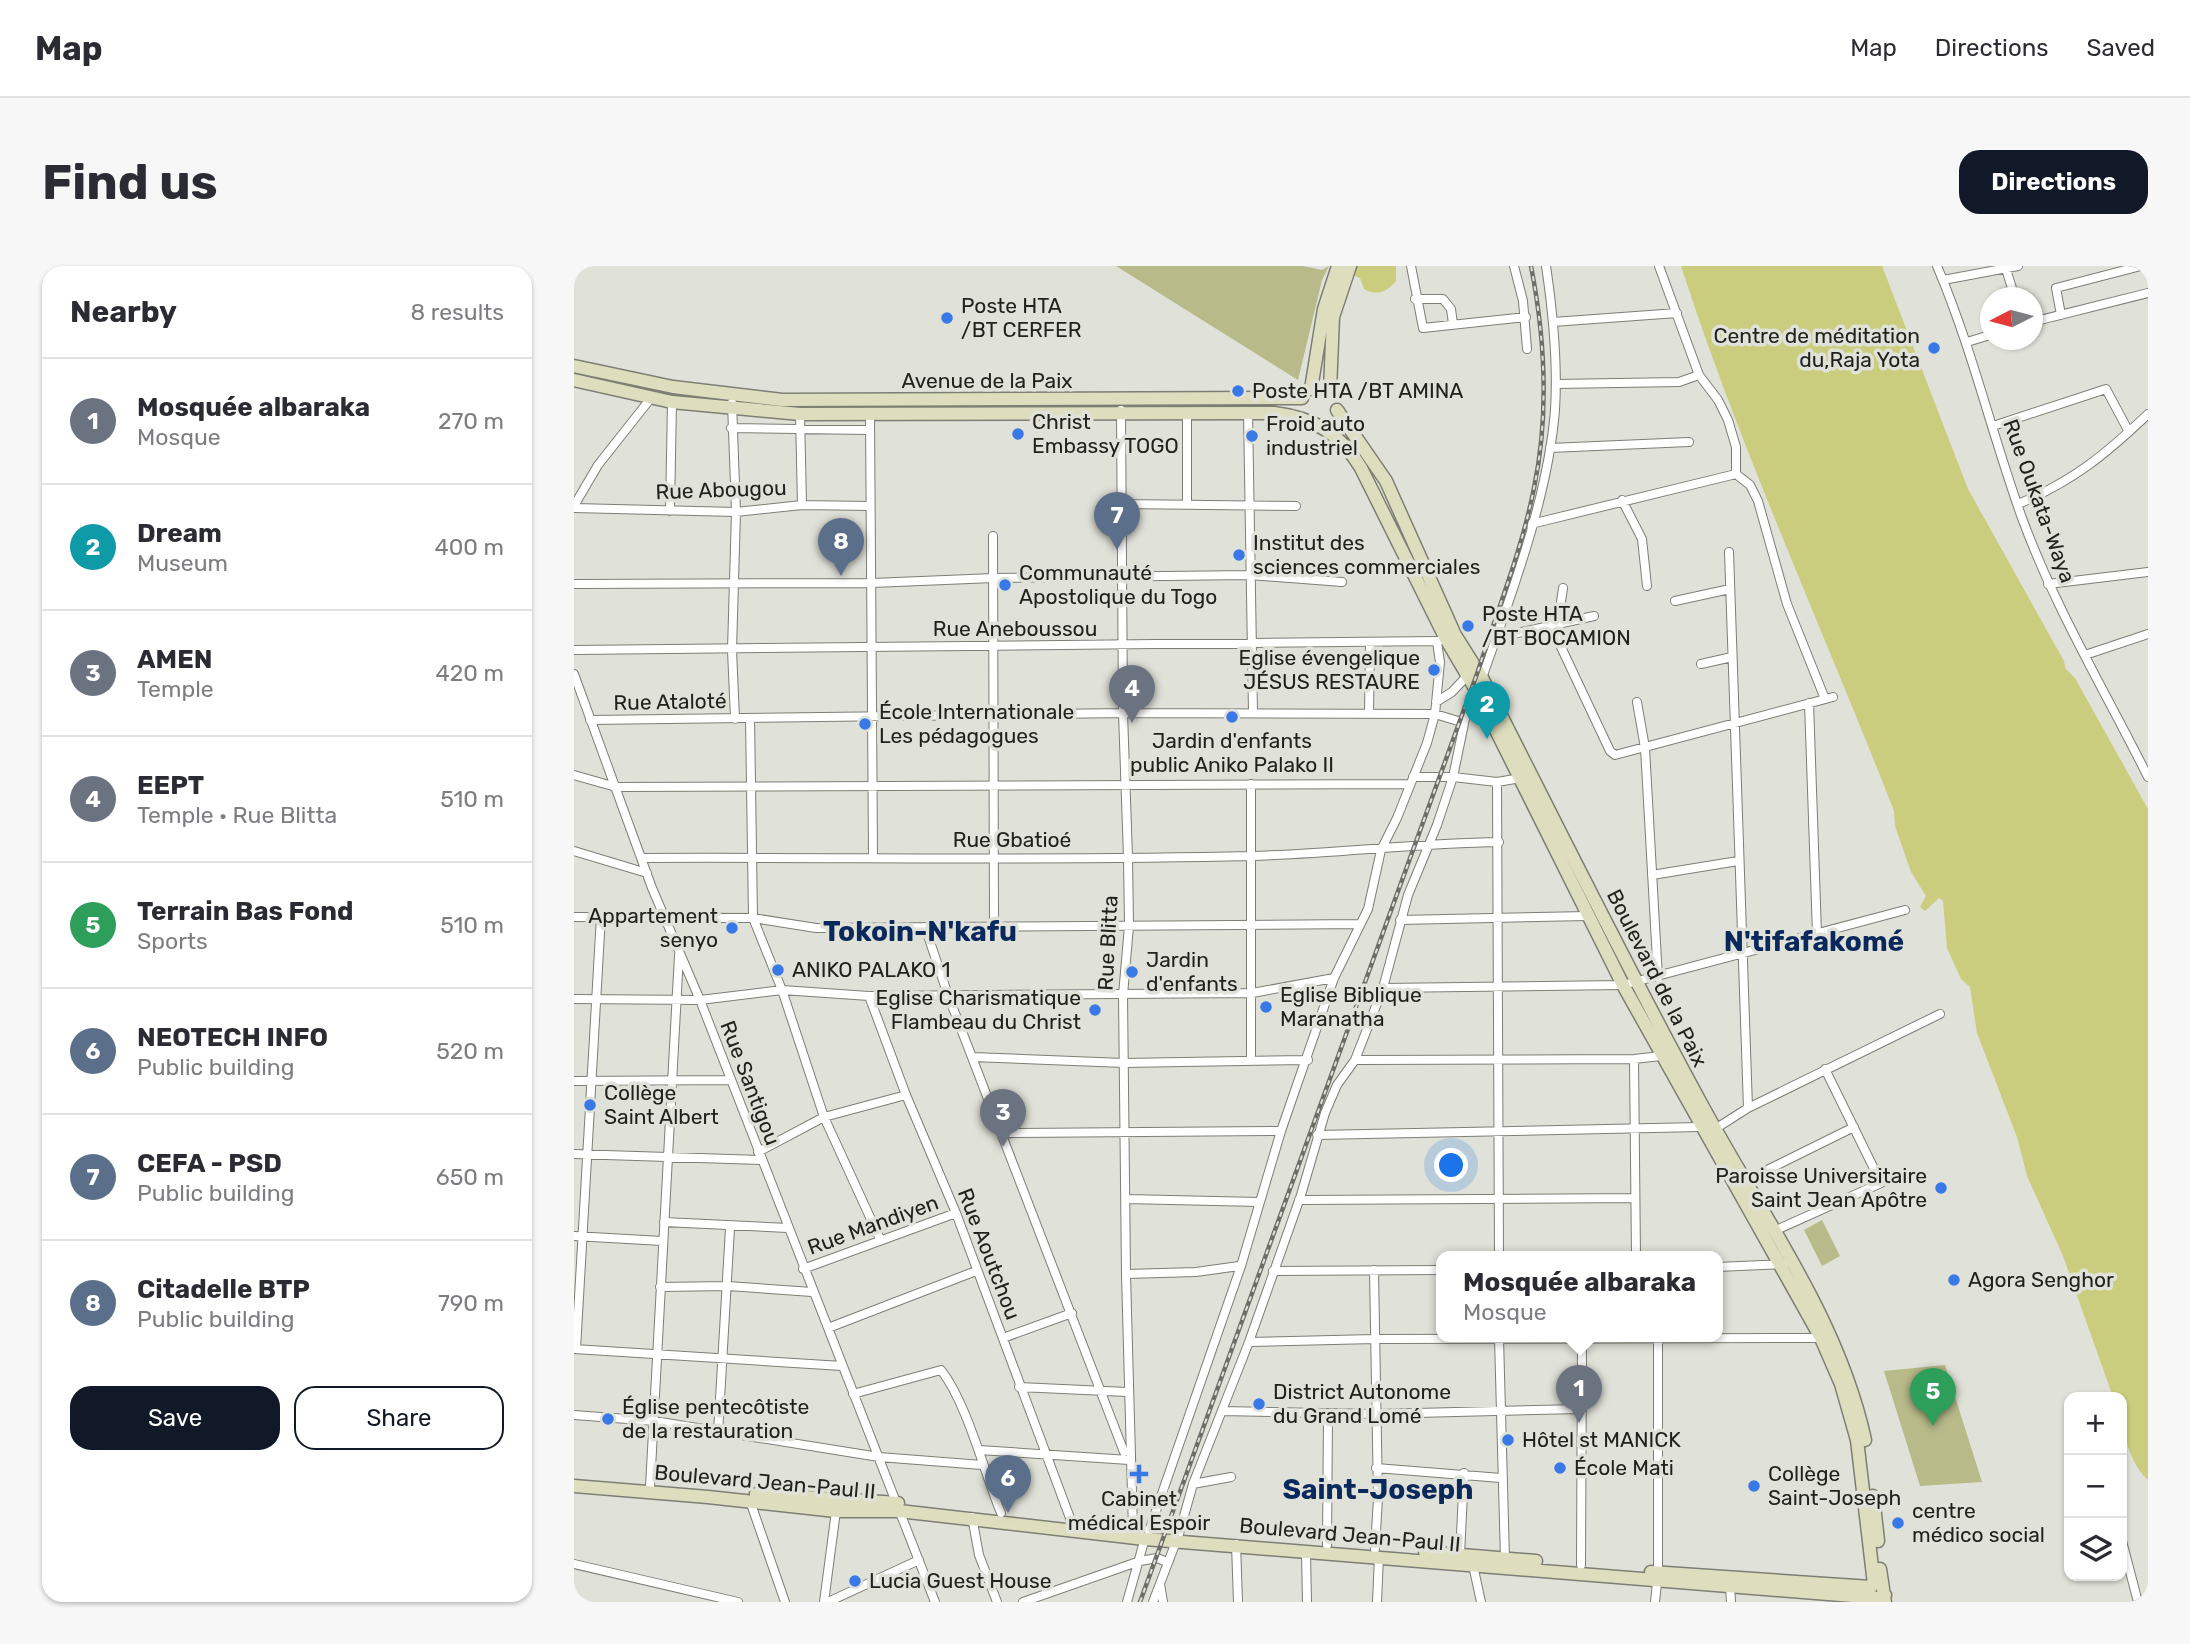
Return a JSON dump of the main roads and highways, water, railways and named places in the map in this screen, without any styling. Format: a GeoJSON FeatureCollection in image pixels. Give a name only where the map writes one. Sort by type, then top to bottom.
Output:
{"type":"FeatureCollection","features":[{"type":"Feature","properties":{"kind":"main road"},"geometry":{"type":"LineString","coordinates":[[1330,390],[1329,346],[1338,266]]}},
{"type":"Feature","properties":{"kind":"main road"},"geometry":{"type":"LineString","coordinates":[[1305,418],[1300,406],[1307,393],[1333,296],[1350,266]]}},
{"type":"Feature","properties":{"kind":"main road","name":"Avenue de la Paix"},"geometry":{"type":"LineString","coordinates":[[574,366],[673,387],[732,403],[811,401],[1121,406],[1307,393]]}},
{"type":"Feature","properties":{"kind":"main road"},"geometry":{"type":"LineString","coordinates":[[574,380],[672,402],[732,403],[800,414],[1121,406],[1187,413],[1248,412],[1305,418],[1321,424],[1329,421],[1337,410],[1336,397],[1330,390],[1321,387],[1307,393]]}},
{"type":"Feature","properties":{"kind":"main road","name":"Boulevard de la Paix"},"geometry":{"type":"LineString","coordinates":[[1337,410],[1386,481],[1414,540],[1446,639]]}},
{"type":"Feature","properties":{"kind":"main road","name":"Boulevard de la Paix"},"geometry":{"type":"LineString","coordinates":[[1321,424],[1355,458],[1446,639],[1475,682],[1525,776],[1629,984],[1661,1056],[1700,1127],[1787,1263],[1814,1298],[1849,1379],[1858,1408],[1873,1496],[1880,1594]]}},
{"type":"Feature","properties":{"kind":"main road"},"geometry":{"type":"LineString","coordinates":[[1400,547],[1414,540]]}},
{"type":"Feature","properties":{"kind":"main road","name":"Boulevard de la Paix"},"geometry":{"type":"LineString","coordinates":[[1525,776],[1588,916],[1774,1230],[1821,1338],[1840,1384],[1857,1440],[1880,1594]]}},
{"type":"Feature","properties":{"kind":"main road","name":"Boulevard Jean-Paul II"},"geometry":{"type":"LineString","coordinates":[[574,1484],[650,1487],[1001,1513],[1073,1525],[1306,1552],[1460,1555],[1581,1565],[1730,1587],[1880,1594]]}},
{"type":"Feature","properties":{"kind":"main road","name":"Boulevard Jean-Paul II"},"geometry":{"type":"LineString","coordinates":[[574,1484],[836,1511],[898,1507],[972,1517],[1143,1533]]}},
{"type":"Feature","properties":{"kind":"main road","name":"Boulevard Jean-Paul II"},"geometry":{"type":"LineString","coordinates":[[1178,1537],[1328,1545],[1473,1565],[1880,1594]]}},
{"type":"Feature","properties":{"kind":"railway"},"geometry":{"type":"LineString","coordinates":[[1140,1602],[1478,671],[1523,534],[1539,461],[1543,405],[1542,349],[1531,266]]}},
{"type":"Feature","properties":{"kind":"place","name":"Poste HTA /BT CERFER"},"geometry":{"type":"Point","coordinates":[947,318]}},
{"type":"Feature","properties":{"kind":"place","name":"Centre de méditation du,Raja Yota"},"geometry":{"type":"Point","coordinates":[1934,348]}},
{"type":"Feature","properties":{"kind":"place","name":"Poste HTA /BT AMINA"},"geometry":{"type":"Point","coordinates":[1238,391]}},
{"type":"Feature","properties":{"kind":"place","name":"Christ Embassy TOGO"},"geometry":{"type":"Point","coordinates":[1018,434]}},
{"type":"Feature","properties":{"kind":"place","name":"Froid auto industriel"},"geometry":{"type":"Point","coordinates":[1252,436]}},
{"type":"Feature","properties":{"kind":"place","name":"CEFA - PSD"},"geometry":{"type":"Point","coordinates":[1117,550]}},
{"type":"Feature","properties":{"kind":"place","name":"Institut des sciences commerciales"},"geometry":{"type":"Point","coordinates":[1239,555]}},
{"type":"Feature","properties":{"kind":"place","name":"Citadelle BTP"},"geometry":{"type":"Point","coordinates":[841,576]}},
{"type":"Feature","properties":{"kind":"place","name":"Communauté Apostolique du Togo"},"geometry":{"type":"Point","coordinates":[1005,585]}},
{"type":"Feature","properties":{"kind":"place","name":"Poste HTA /BT BOCAMION"},"geometry":{"type":"Point","coordinates":[1468,626]}},
{"type":"Feature","properties":{"kind":"place","name":"Eglise évengelique JÉSUS RESTAURE"},"geometry":{"type":"Point","coordinates":[1434,670]}},
{"type":"Feature","properties":{"kind":"place","name":"Jardin d'enfants public Aniko Palako II"},"geometry":{"type":"Point","coordinates":[1232,717]}},
{"type":"Feature","properties":{"kind":"place","name":"EEPT"},"geometry":{"type":"Point","coordinates":[1132,723]}},
{"type":"Feature","properties":{"kind":"place","name":"École Internationale Les pédagogues"},"geometry":{"type":"Point","coordinates":[865,724]}},
{"type":"Feature","properties":{"kind":"place","name":"Dream"},"geometry":{"type":"Point","coordinates":[1487,739]}},
{"type":"Feature","properties":{"kind":"place","name":"Appartement senyo"},"geometry":{"type":"Point","coordinates":[732,928]}},
{"type":"Feature","properties":{"kind":"place","name":"ANIKO PALAKO 1"},"geometry":{"type":"Point","coordinates":[778,970]}},
{"type":"Feature","properties":{"kind":"place","name":"Jardin d'enfants"},"geometry":{"type":"Point","coordinates":[1132,972]}},
{"type":"Feature","properties":{"kind":"place","name":"Eglise Biblique Maranatha"},"geometry":{"type":"Point","coordinates":[1266,1007]}},
{"type":"Feature","properties":{"kind":"place","name":"Eglise Charismatique Flambeau du Christ"},"geometry":{"type":"Point","coordinates":[1095,1010]}},
{"type":"Feature","properties":{"kind":"place","name":"Collège Saint Albert"},"geometry":{"type":"Point","coordinates":[590,1105]}},
{"type":"Feature","properties":{"kind":"place","name":"AMEN"},"geometry":{"type":"Point","coordinates":[1003,1147]}},
{"type":"Feature","properties":{"kind":"place","name":"Paroisse Universitaire Saint Jean Apôtre"},"geometry":{"type":"Point","coordinates":[1941,1188]}},
{"type":"Feature","properties":{"kind":"place","name":"Agora Senghor"},"geometry":{"type":"Point","coordinates":[1954,1280]}},
{"type":"Feature","properties":{"kind":"place","name":"District Autonome du Grand Lomé"},"geometry":{"type":"Point","coordinates":[1259,1404]}},
{"type":"Feature","properties":{"kind":"place","name":"Église pentecôtiste de la restauration"},"geometry":{"type":"Point","coordinates":[608,1419]}},
{"type":"Feature","properties":{"kind":"place","name":"Mosquée albaraka"},"geometry":{"type":"Point","coordinates":[1579,1423]}},
{"type":"Feature","properties":{"kind":"place","name":"Terrain Bas Fond"},"geometry":{"type":"Point","coordinates":[1933,1426]}},
{"type":"Feature","properties":{"kind":"place","name":"Hôtel st MANICK"},"geometry":{"type":"Point","coordinates":[1508,1440]}},
{"type":"Feature","properties":{"kind":"place","name":"École Mati"},"geometry":{"type":"Point","coordinates":[1560,1468]}},
{"type":"Feature","properties":{"kind":"place","name":"Cabinet médical Espoir"},"geometry":{"type":"Point","coordinates":[1139,1474]}},
{"type":"Feature","properties":{"kind":"place","name":"Collège Saint-Joseph"},"geometry":{"type":"Point","coordinates":[1754,1486]}},
{"type":"Feature","properties":{"kind":"place","name":"NEOTECH INFO"},"geometry":{"type":"Point","coordinates":[1008,1513]}},
{"type":"Feature","properties":{"kind":"place","name":"centre médico social"},"geometry":{"type":"Point","coordinates":[1898,1523]}},
{"type":"Feature","properties":{"kind":"place","name":"Lucia Guest House"},"geometry":{"type":"Point","coordinates":[855,1581]}},
{"type":"Feature","properties":{"kind":"district","name":"Tokoin-N'kafu"},"geometry":{"type":"Point","coordinates":[920,931]}},
{"type":"Feature","properties":{"kind":"district","name":"N'tifafakomé"},"geometry":{"type":"Point","coordinates":[1814,941]}},
{"type":"Feature","properties":{"kind":"district","name":"Saint-Joseph"},"geometry":{"type":"Point","coordinates":[1378,1489]}}]}
